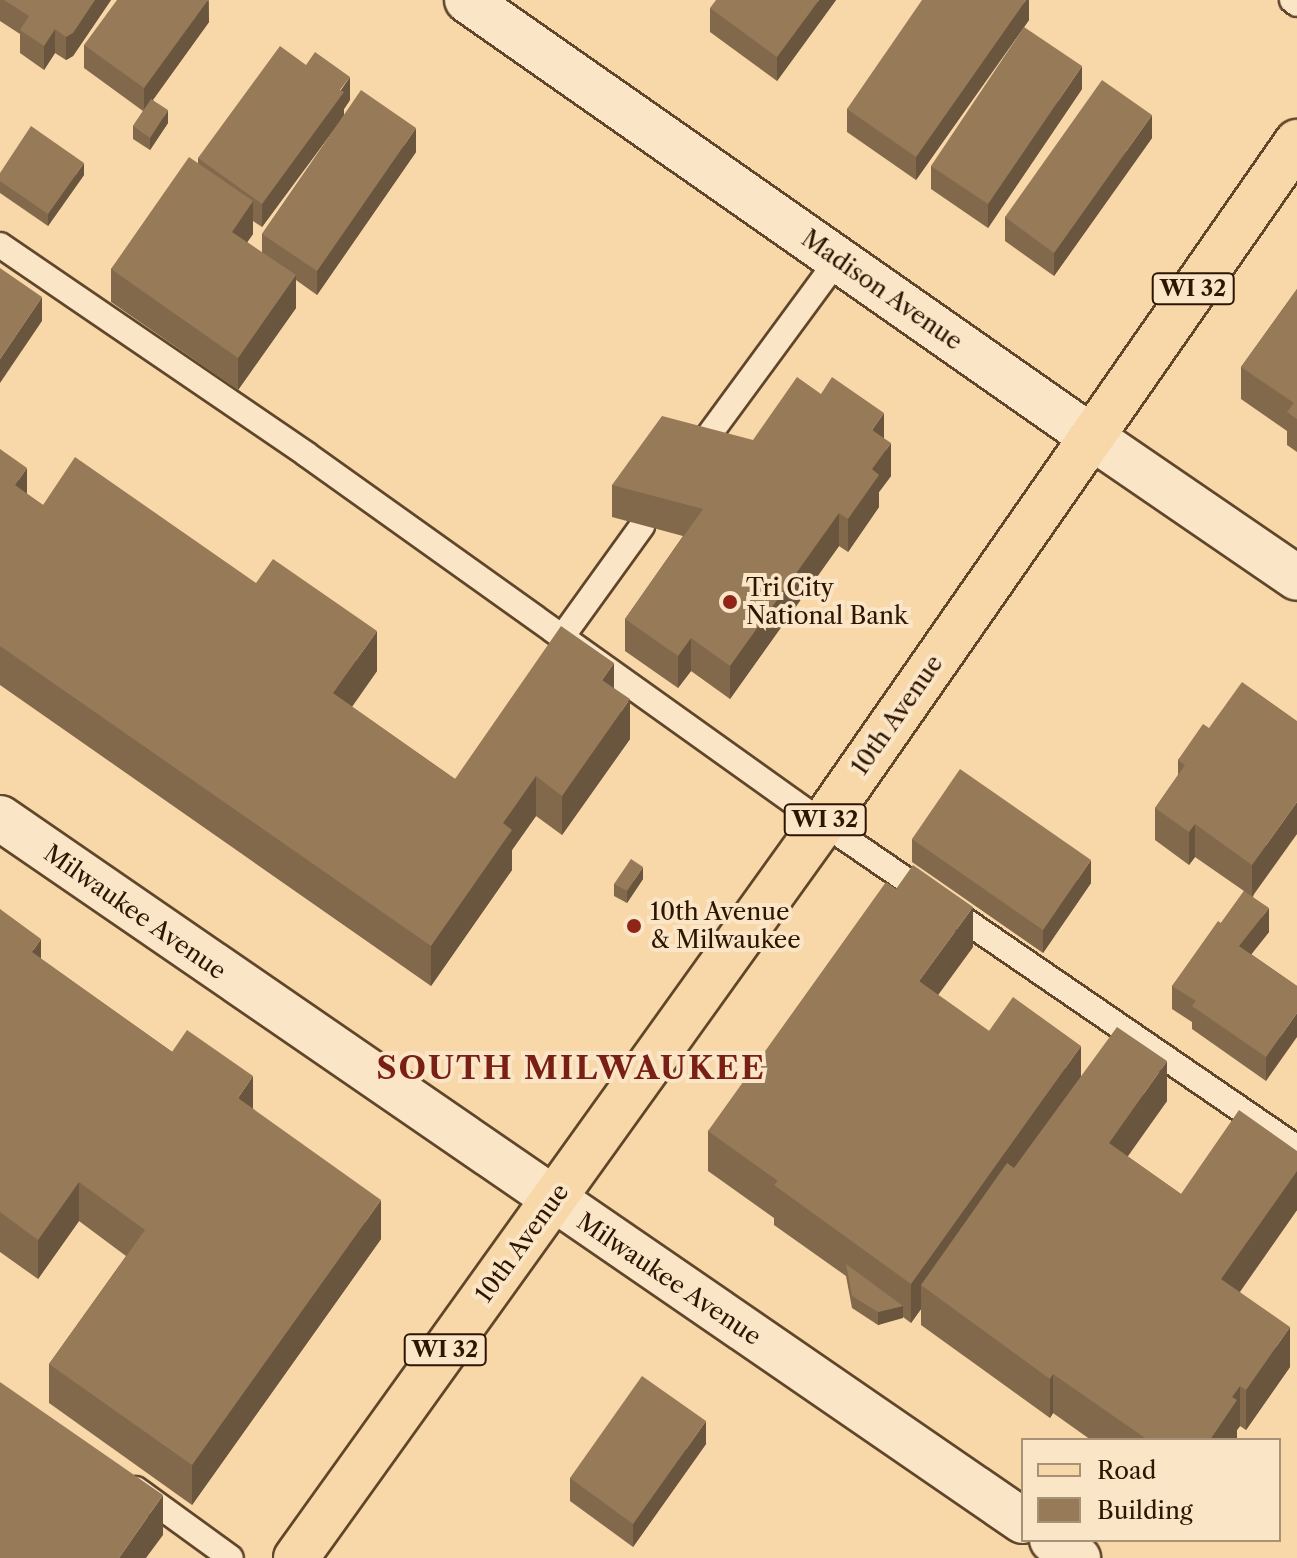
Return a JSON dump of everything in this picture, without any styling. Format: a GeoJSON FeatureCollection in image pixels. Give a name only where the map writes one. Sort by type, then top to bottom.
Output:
{"type":"FeatureCollection","features":[{"type":"Feature","properties":{"kind":"main road","name":"10th Avenue"},"geometry":{"type":"LineString","coordinates":[[296,1558],[823,823],[1297,142]]}},
{"type":"Feature","properties":{"kind":"street","name":"Madison Avenue"},"geometry":{"type":"LineString","coordinates":[[467,0],[1297,578]]}},
{"type":"Feature","properties":{"kind":"street","name":"Milwaukee Avenue"},"geometry":{"type":"LineString","coordinates":[[0,818],[1021,1520]]}},
{"type":"Feature","properties":{"kind":"street"},"geometry":{"type":"LineString","coordinates":[[1055,1542],[1078,1558]]}},
{"type":"Feature","properties":{"kind":"lane"},"geometry":{"type":"LineString","coordinates":[[1292,0],[1297,4]]}},
{"type":"Feature","properties":{"kind":"lane"},"geometry":{"type":"LineString","coordinates":[[0,245],[306,454],[823,823],[1297,1148]]}},
{"type":"Feature","properties":{"kind":"lane"},"geometry":{"type":"LineString","coordinates":[[693,456],[838,259]]}},
{"type":"Feature","properties":{"kind":"lane"},"geometry":{"type":"LineString","coordinates":[[562,637],[642,526]]}},
{"type":"Feature","properties":{"kind":"lane"},"geometry":{"type":"LineString","coordinates":[[115,1474],[231,1558]]}},
{"type":"Feature","properties":{"kind":"building"},"geometry":{"type":"Polygon","coordinates":[[[4,0],[95,0],[73,33],[66,37],[55,29],[44,46],[20,30],[29,16],[4,0]]]}},
{"type":"Feature","properties":{"kind":"building"},"geometry":{"type":"Polygon","coordinates":[[[117,0],[208,0],[144,88],[84,45],[117,0]]]}},
{"type":"Feature","properties":{"kind":"building"},"geometry":{"type":"Polygon","coordinates":[[[716,0],[819,0],[777,57],[710,8],[716,0]]]}},
{"type":"Feature","properties":{"kind":"building"},"geometry":{"type":"Polygon","coordinates":[[[922,0],[1026,0],[916,157],[847,109],[922,0]]]}},
{"type":"Feature","properties":{"kind":"building"},"geometry":{"type":"Polygon","coordinates":[[[1024,27],[1082,66],[988,204],[931,166],[1024,27]]]}},
{"type":"Feature","properties":{"kind":"building"},"geometry":{"type":"Polygon","coordinates":[[[280,46],[306,65],[315,52],[350,77],[340,90],[344,92],[262,204],[198,158],[280,46]]]}},
{"type":"Feature","properties":{"kind":"building"},"geometry":{"type":"Polygon","coordinates":[[[1102,80],[1152,115],[1054,253],[1005,217],[1102,80]]]}},
{"type":"Feature","properties":{"kind":"building"},"geometry":{"type":"Polygon","coordinates":[[[361,90],[416,128],[317,271],[262,234],[361,90]]]}},
{"type":"Feature","properties":{"kind":"building"},"geometry":{"type":"Polygon","coordinates":[[[151,99],[168,110],[150,138],[133,126],[151,99]]]}},
{"type":"Feature","properties":{"kind":"building"},"geometry":{"type":"Polygon","coordinates":[[[31,126],[84,163],[48,214],[0,181],[0,173],[31,126]]]}},
{"type":"Feature","properties":{"kind":"building"},"geometry":{"type":"Polygon","coordinates":[[[189,157],[253,201],[232,232],[296,275],[238,358],[111,269],[189,157]]]}},
{"type":"Feature","properties":{"kind":"building"},"geometry":{"type":"Polygon","coordinates":[[[0,268],[42,297],[0,359],[0,268]]]}},
{"type":"Feature","properties":{"kind":"building"},"geometry":{"type":"Polygon","coordinates":[[[1297,289],[1297,419],[1287,412],[1294,403],[1241,367],[1297,289]]]}},
{"type":"Feature","properties":{"kind":"building","name":"Tri City National Bank"},"geometry":{"type":"Polygon","coordinates":[[[797,377],[821,394],[832,377],[884,413],[872,430],[891,443],[872,469],[879,475],[848,519],[839,513],[730,666],[691,638],[678,656],[625,619],[703,509],[612,485],[662,416],[753,440],[797,377]]]}},
{"type":"Feature","properties":{"kind":"building"},"geometry":{"type":"Polygon","coordinates":[[[0,449],[27,468],[15,485],[43,505],[75,457],[256,583],[273,559],[377,631],[333,693],[455,779],[561,626],[614,663],[602,680],[630,699],[562,796],[536,776],[503,823],[512,830],[431,946],[0,646],[0,449]]]}},
{"type":"Feature","properties":{"kind":"building"},"geometry":{"type":"Polygon","coordinates":[[[1242,682],[1297,721],[1297,802],[1252,865],[1195,824],[1189,832],[1155,808],[1185,765],[1178,760],[1203,724],[1209,728],[1242,682]]]}},
{"type":"Feature","properties":{"kind":"building"},"geometry":{"type":"Polygon","coordinates":[[[960,769],[1091,860],[1043,930],[912,839],[960,769]]]}},
{"type":"Feature","properties":{"kind":"building"},"geometry":{"type":"Polygon","coordinates":[[[631,859],[643,867],[627,891],[614,884],[631,859]]]}},
{"type":"Feature","properties":{"kind":"building"},"geometry":{"type":"Polygon","coordinates":[[[913,865],[973,907],[919,981],[989,1031],[1013,997],[1081,1046],[911,1284],[774,1185],[778,1181],[708,1131],[886,882],[896,889],[913,865]]]}},
{"type":"Feature","properties":{"kind":"building"},"geometry":{"type":"Polygon","coordinates":[[[1244,891],[1269,908],[1239,946],[1297,986],[1297,1013],[1266,1057],[1192,1006],[1196,1001],[1172,986],[1218,921],[1221,923],[1244,891]]]}},
{"type":"Feature","properties":{"kind":"building"},"geometry":{"type":"Polygon","coordinates":[[[0,909],[41,939],[32,952],[172,1052],[187,1030],[253,1076],[238,1098],[381,1200],[192,1465],[49,1364],[145,1230],[79,1182],[38,1240],[0,1212],[0,909]]]}},
{"type":"Feature","properties":{"kind":"building"},"geometry":{"type":"Polygon","coordinates":[[[1117,1027],[1167,1061],[1109,1143],[1181,1194],[1239,1110],[1297,1151],[1297,1171],[1221,1279],[1290,1327],[1246,1390],[1240,1386],[1232,1397],[1237,1400],[1211,1438],[1145,1438],[1053,1374],[1050,1379],[921,1285],[1007,1163],[1014,1168],[1117,1027]]]}},
{"type":"Feature","properties":{"kind":"building"},"geometry":{"type":"Polygon","coordinates":[[[846,1264],[903,1306],[878,1312],[852,1296],[846,1264]]]}},
{"type":"Feature","properties":{"kind":"building"},"geometry":{"type":"Polygon","coordinates":[[[642,1376],[706,1421],[633,1524],[570,1478],[642,1376]]]}},
{"type":"Feature","properties":{"kind":"building"},"geometry":{"type":"Polygon","coordinates":[[[0,1382],[163,1495],[119,1558],[0,1558],[0,1382]]]}},
{"type":"Feature","properties":{"kind":"place","name":"Tri City National Bank"},"geometry":{"type":"Point","coordinates":[730,602]}},
{"type":"Feature","properties":{"kind":"place","name":"10th Avenue & Milwaukee"},"geometry":{"type":"Point","coordinates":[634,926]}},
{"type":"Feature","properties":{"kind":"district","name":"SOUTH MILWAUKEE"},"geometry":{"type":"Point","coordinates":[571,1068]}}]}
